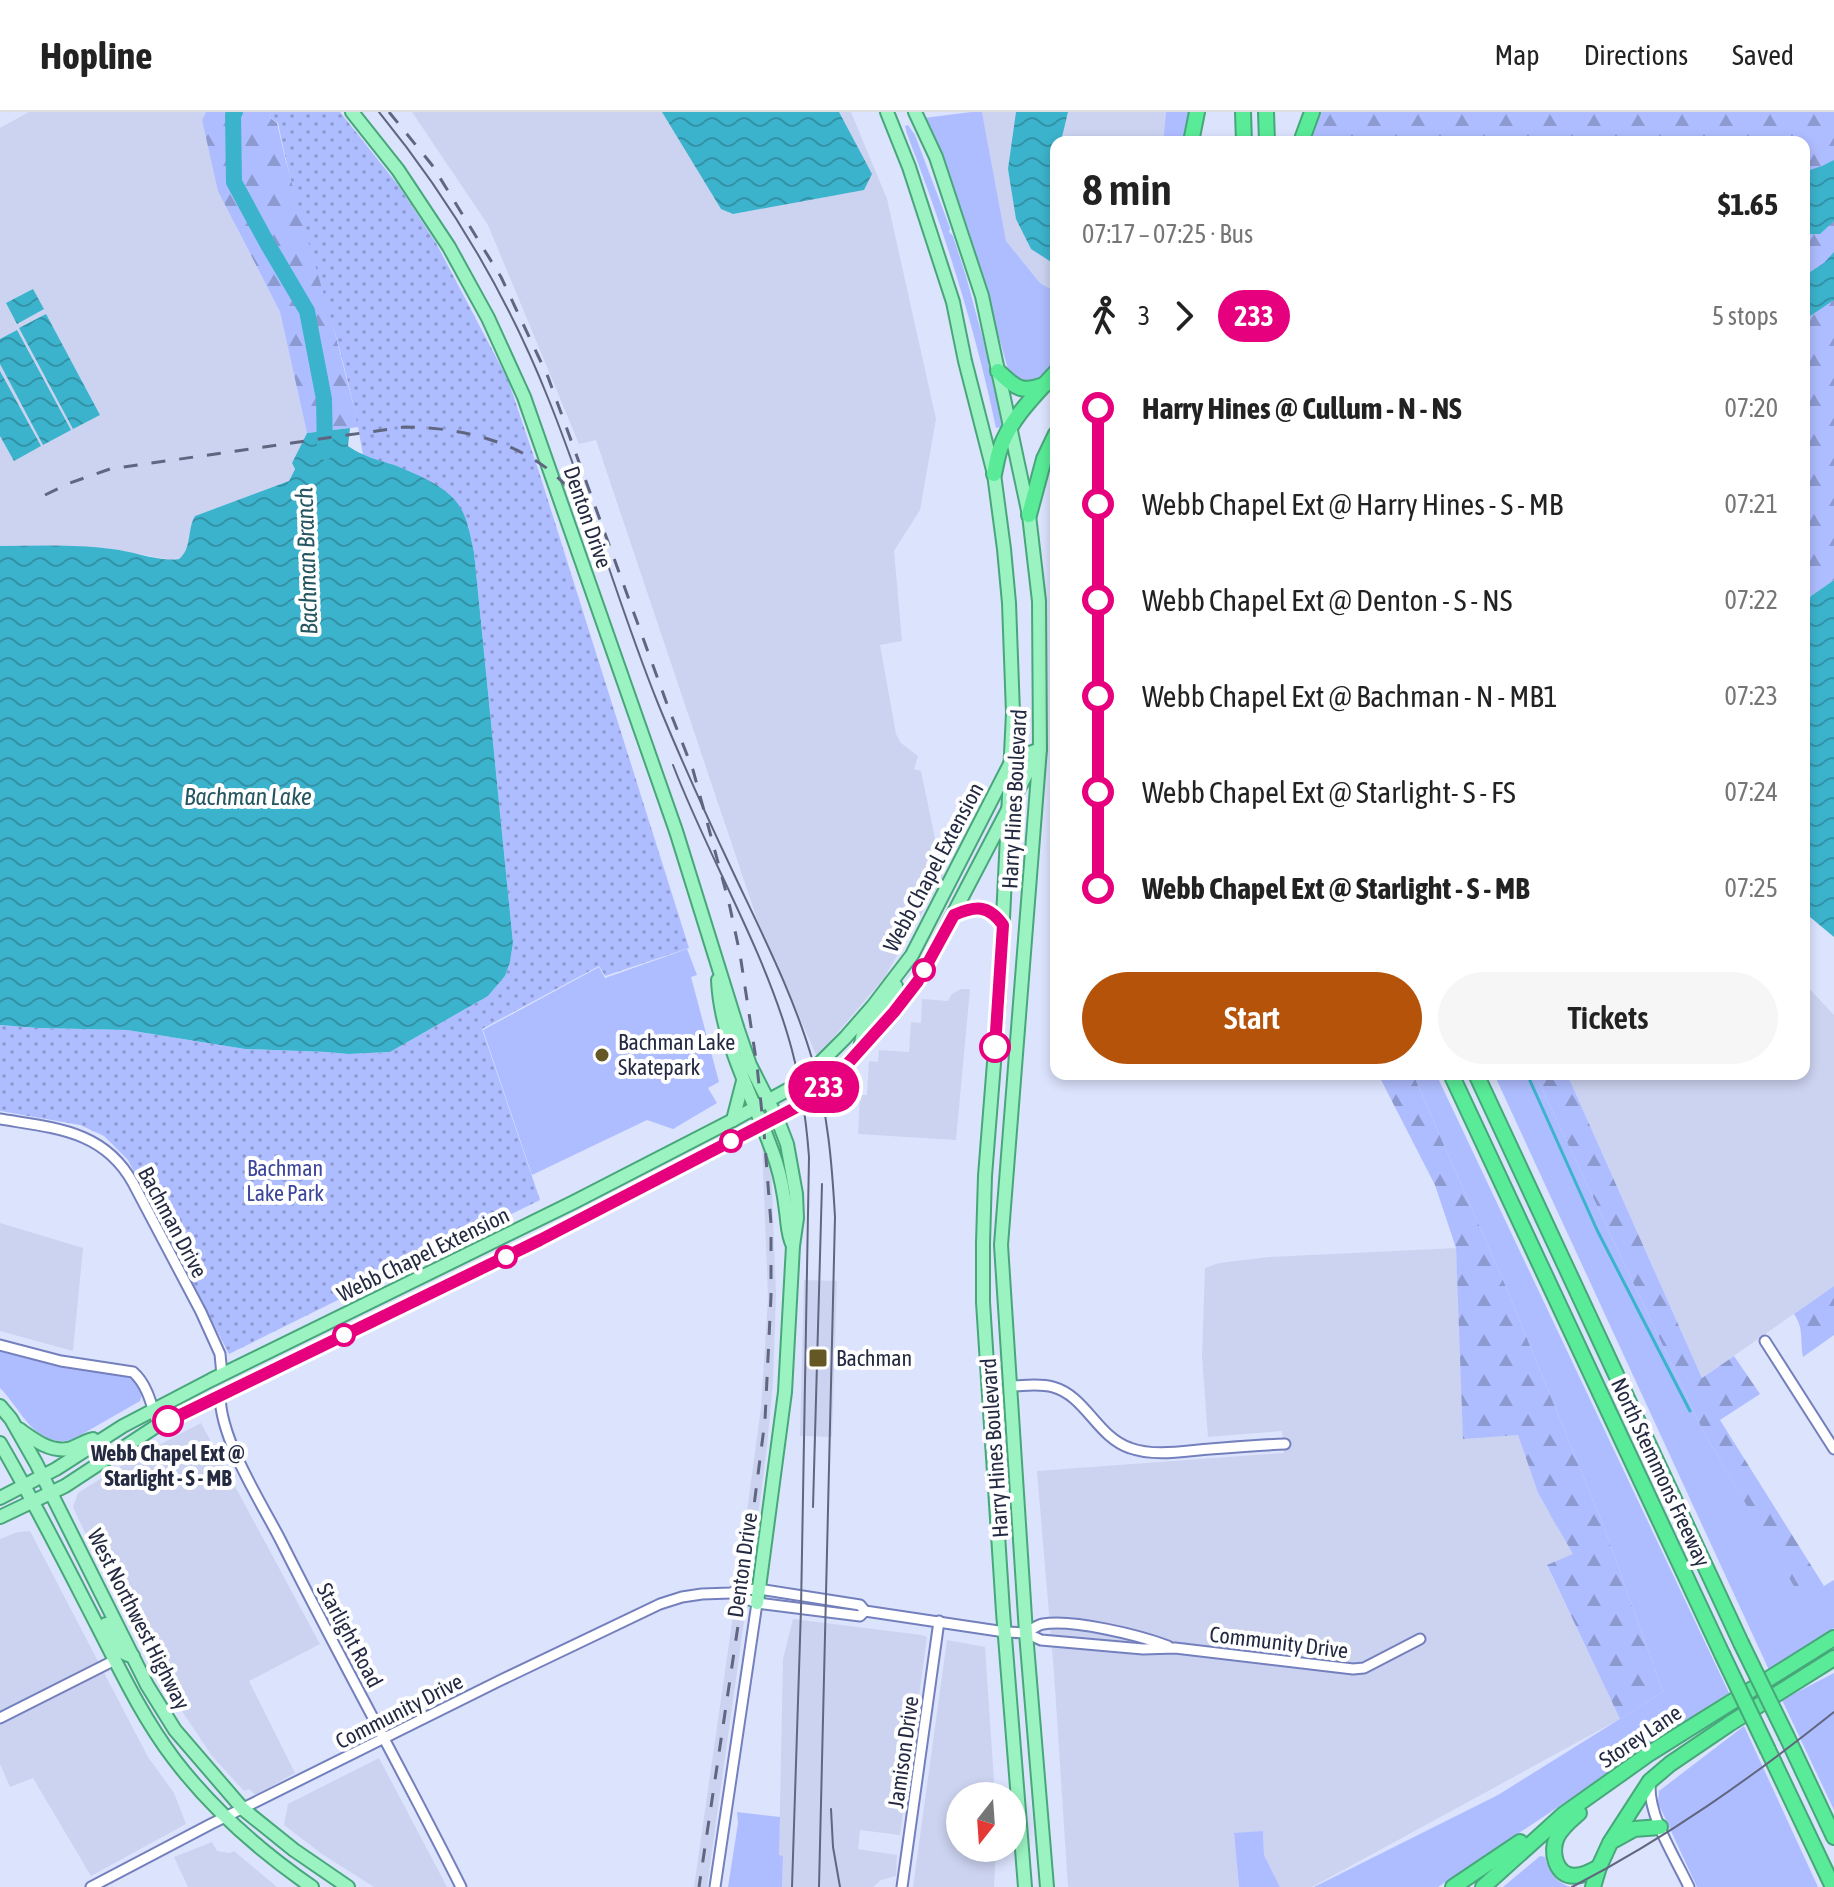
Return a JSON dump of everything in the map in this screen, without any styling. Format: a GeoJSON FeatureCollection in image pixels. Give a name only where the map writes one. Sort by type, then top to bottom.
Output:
{"type":"FeatureCollection","features":[{"type":"Feature","properties":{"kind":"highway"},"geometry":{"type":"LineString","coordinates":[[1192,136],[1197,112]]}},
{"type":"Feature","properties":{"kind":"highway"},"geometry":{"type":"LineString","coordinates":[[1243,112],[1244,136]]}},
{"type":"Feature","properties":{"kind":"highway"},"geometry":{"type":"LineString","coordinates":[[1266,112],[1267,136]]}},
{"type":"Feature","properties":{"kind":"highway"},"geometry":{"type":"LineString","coordinates":[[1303,136],[1312,112]]}},
{"type":"Feature","properties":{"kind":"highway"},"geometry":{"type":"LineString","coordinates":[[998,371],[1021,389],[1031,390],[1050,379]]}},
{"type":"Feature","properties":{"kind":"highway"},"geometry":{"type":"LineString","coordinates":[[994,474],[1000,448],[1010,428],[1050,379]]}},
{"type":"Feature","properties":{"kind":"highway"},"geometry":{"type":"LineString","coordinates":[[1029,515],[1050,446]]}},
{"type":"Feature","properties":{"kind":"highway","name":"North Stemmons Freeway"},"geometry":{"type":"LineString","coordinates":[[1454,1080],[1833,1887]]}},
{"type":"Feature","properties":{"kind":"highway","name":"North Stemmons Freeway"},"geometry":{"type":"LineString","coordinates":[[1479,1080],[1834,1837]]}},
{"type":"Feature","properties":{"kind":"highway","name":"Storey Lane"},"geometry":{"type":"LineString","coordinates":[[1483,1887],[1564,1814],[1650,1753],[1834,1638]]}},
{"type":"Feature","properties":{"kind":"highway","name":"Storey Lane"},"geometry":{"type":"LineString","coordinates":[[1593,1887],[1610,1843],[1650,1781],[1729,1724],[1834,1658]]}},
{"type":"Feature","properties":{"kind":"highway"},"geometry":{"type":"LineString","coordinates":[[1599,1867],[1589,1873],[1570,1876],[1559,1869],[1553,1852],[1561,1831],[1618,1777]]}},
{"type":"Feature","properties":{"kind":"highway"},"geometry":{"type":"LineString","coordinates":[[1453,1887],[1564,1814]]}},
{"type":"Feature","properties":{"kind":"highway"},"geometry":{"type":"LineString","coordinates":[[1610,1843],[1634,1829],[1660,1827]]}},
{"type":"Feature","properties":{"kind":"main road","name":"Denton Drive"},"geometry":{"type":"LineString","coordinates":[[352,112],[398,170],[449,247],[488,318],[524,397],[676,831],[717,969],[750,1065],[787,1144],[797,1218],[785,1392],[757,1603]]}},
{"type":"Feature","properties":{"kind":"main road","name":"Harry Hines Boulevard"},"geometry":{"type":"LineString","coordinates":[[888,112],[953,302],[994,474],[1009,603],[1012,760],[999,1000],[985,1176],[983,1302],[1024,1865],[1022,1887]]}},
{"type":"Feature","properties":{"kind":"main road","name":"Harry Hines Boulevard"},"geometry":{"type":"LineString","coordinates":[[915,112],[936,157],[982,296],[1029,515],[1039,601],[1040,749],[1001,1245],[1026,1633],[1047,1886]]}},
{"type":"Feature","properties":{"kind":"main road"},"geometry":{"type":"LineString","coordinates":[[1012,760],[1040,749]]}},
{"type":"Feature","properties":{"kind":"main road","name":"Webb Chapel Extension"},"geometry":{"type":"LineString","coordinates":[[0,1517],[65,1486],[158,1425],[540,1240],[809,1099],[833,1080],[918,981],[1040,749]]}},
{"type":"Feature","properties":{"kind":"main road","name":"Webb Chapel Extension"},"geometry":{"type":"LineString","coordinates":[[0,1498],[59,1468],[153,1410],[733,1120],[804,1079],[873,1006],[912,955],[1012,760]]}},
{"type":"Feature","properties":{"kind":"main road"},"geometry":{"type":"LineString","coordinates":[[954,915],[979,907],[991,911],[1003,925]]}},
{"type":"Feature","properties":{"kind":"main road","name":"Denton Drive"},"geometry":{"type":"LineString","coordinates":[[717,969],[719,997],[731,1050],[780,1179],[788,1236],[793,1246]]}},
{"type":"Feature","properties":{"kind":"main road"},"geometry":{"type":"LineString","coordinates":[[860,1049],[863,1033],[896,992],[896,986],[891,983]]}},
{"type":"Feature","properties":{"kind":"main road"},"geometry":{"type":"LineString","coordinates":[[999,1000],[1021,1001]]}},
{"type":"Feature","properties":{"kind":"main road"},"geometry":{"type":"LineString","coordinates":[[733,1120],[743,1081]]}},
{"type":"Feature","properties":{"kind":"main road"},"geometry":{"type":"LineString","coordinates":[[581,1218],[595,1201],[628,1182],[630,1172]]}},
{"type":"Feature","properties":{"kind":"main road"},"geometry":{"type":"LineString","coordinates":[[985,1176],[1005,1178]]}},
{"type":"Feature","properties":{"kind":"main road"},"geometry":{"type":"LineString","coordinates":[[531,1222],[540,1240]]}},
{"type":"Feature","properties":{"kind":"main road"},"geometry":{"type":"LineString","coordinates":[[380,1297],[388,1314]]}},
{"type":"Feature","properties":{"kind":"main road"},"geometry":{"type":"LineString","coordinates":[[220,1396],[222,1375]]}},
{"type":"Feature","properties":{"kind":"main road"},"geometry":{"type":"LineString","coordinates":[[988,1383],[1009,1386]]}},
{"type":"Feature","properties":{"kind":"main road","name":"West Northwest Highway"},"geometry":{"type":"LineString","coordinates":[[0,1406],[43,1476],[133,1656],[175,1730],[243,1809],[294,1850],[348,1887]]}},
{"type":"Feature","properties":{"kind":"main road"},"geometry":{"type":"LineString","coordinates":[[16,1428],[45,1446],[57,1449],[70,1449],[87,1440],[108,1435]]}},
{"type":"Feature","properties":{"kind":"main road","name":"West Northwest Highway"},"geometry":{"type":"LineString","coordinates":[[0,1443],[135,1701],[165,1747],[195,1785],[252,1842],[312,1887]]}},
{"type":"Feature","properties":{"kind":"main road"},"geometry":{"type":"LineString","coordinates":[[91,1613],[103,1619],[120,1651],[126,1656],[133,1656]]}},
{"type":"Feature","properties":{"kind":"main road"},"geometry":{"type":"LineString","coordinates":[[1022,1887],[1047,1886]]}},
{"type":"Feature","properties":{"kind":"street","name":"Bachman Drive"},"geometry":{"type":"LineString","coordinates":[[0,1119],[70,1132],[111,1153],[128,1174],[201,1312],[220,1354],[222,1375]]}},
{"type":"Feature","properties":{"kind":"street"},"geometry":{"type":"LineString","coordinates":[[1765,1341],[1834,1449]]}},
{"type":"Feature","properties":{"kind":"street"},"geometry":{"type":"LineString","coordinates":[[0,1345],[61,1361],[133,1372],[140,1378],[149,1396],[158,1425]]}},
{"type":"Feature","properties":{"kind":"street"},"geometry":{"type":"LineString","coordinates":[[1009,1386],[1043,1385],[1065,1392],[1115,1442],[1138,1450],[1166,1453],[1285,1444]]}},
{"type":"Feature","properties":{"kind":"street","name":"Starlight Road"},"geometry":{"type":"LineString","coordinates":[[220,1396],[221,1416],[235,1452],[461,1887]]}},
{"type":"Feature","properties":{"kind":"street","name":"Community Drive"},"geometry":{"type":"LineString","coordinates":[[91,1887],[384,1738],[660,1604],[682,1597],[759,1589],[860,1605],[865,1611],[1026,1633],[1041,1640],[1143,1649],[1175,1648],[1353,1669],[1364,1668],[1420,1639]]}},
{"type":"Feature","properties":{"kind":"street","name":"Community Drive"},"geometry":{"type":"LineString","coordinates":[[731,1593],[757,1603],[860,1616],[865,1611]]}},
{"type":"Feature","properties":{"kind":"street","name":"Denton Drive"},"geometry":{"type":"LineString","coordinates":[[715,1887],[757,1603]]}},
{"type":"Feature","properties":{"kind":"street","name":"Jamison Drive"},"geometry":{"type":"LineString","coordinates":[[902,1887],[939,1621]]}},
{"type":"Feature","properties":{"kind":"street","name":"Community Drive"},"geometry":{"type":"LineString","coordinates":[[1026,1633],[1039,1625],[1065,1624],[1144,1637],[1175,1648]]}},
{"type":"Feature","properties":{"kind":"street"},"geometry":{"type":"LineString","coordinates":[[0,1718],[115,1660]]}},
{"type":"Feature","properties":{"kind":"street"},"geometry":{"type":"LineString","coordinates":[[1650,1781],[1650,1798],[1660,1827],[1689,1887]]}},
{"type":"Feature","properties":{"kind":"shaded area"},"geometry":{"type":"Polygon","coordinates":[[[29,112],[206,112],[202,120],[237,229],[280,312],[307,433],[292,463],[295,468],[289,481],[195,516],[186,553],[179,559],[76,546],[0,546],[0,128],[29,112]]]}},
{"type":"Feature","properties":{"kind":"shaded area"},"geometry":{"type":"Polygon","coordinates":[[[412,112],[851,112],[887,199],[936,419],[920,510],[894,551],[902,641],[880,645],[896,734],[901,743],[918,756],[914,769],[921,771],[943,877],[884,978],[817,1057],[758,922],[596,440],[579,444],[488,225],[412,112]]]}},
{"type":"Feature","properties":{"kind":"shaded area"},"geometry":{"type":"Polygon","coordinates":[[[982,112],[1166,112],[1164,136],[1050,136],[1050,289],[1040,283],[1006,241],[982,112]]]}},
{"type":"Feature","properties":{"kind":"shaded area"},"geometry":{"type":"Polygon","coordinates":[[[961,989],[970,989],[956,1140],[858,1134],[860,1095],[867,1095],[869,1061],[878,1062],[879,1050],[909,1052],[911,1022],[921,1023],[922,999],[948,1001],[952,994],[961,989]]]}},
{"type":"Feature","properties":{"kind":"shaded area"},"geometry":{"type":"Polygon","coordinates":[[[1810,989],[1834,1015],[1834,1286],[1702,1378],[1570,1080],[1810,1080],[1810,989]]]}},
{"type":"Feature","properties":{"kind":"shaded area"},"geometry":{"type":"Polygon","coordinates":[[[762,1144],[771,1164],[776,1295],[773,1382],[750,1578],[738,1577],[761,1408],[768,1298],[762,1144]]]}},
{"type":"Feature","properties":{"kind":"shaded area"},"geometry":{"type":"Polygon","coordinates":[[[0,1223],[83,1248],[73,1351],[0,1331],[0,1223]]]}},
{"type":"Feature","properties":{"kind":"shaded area"},"geometry":{"type":"Polygon","coordinates":[[[1456,1248],[1464,1438],[1518,1435],[1538,1493],[1574,1554],[1547,1566],[1620,1719],[1312,1887],[1280,1887],[1264,1855],[1263,1831],[1234,1834],[1239,1887],[1068,1887],[1037,1471],[1284,1453],[1282,1431],[1208,1437],[1202,1357],[1205,1268],[1219,1263],[1269,1257],[1456,1248]]]}},
{"type":"Feature","properties":{"kind":"shaded area","name":"Bachman"},"geometry":{"type":"Polygon","coordinates":[[[804,1280],[837,1281],[832,1437],[800,1436],[804,1280]]]}},
{"type":"Feature","properties":{"kind":"shaded area"},"geometry":{"type":"Polygon","coordinates":[[[201,1423],[320,1644],[249,1681],[295,1773],[256,1795],[249,1789],[244,1791],[212,1756],[174,1699],[105,1576],[73,1507],[78,1493],[132,1459],[201,1423]]]}},
{"type":"Feature","properties":{"kind":"shaded area"},"geometry":{"type":"Polygon","coordinates":[[[30,1531],[148,1757],[174,1793],[186,1824],[91,1876],[33,1778],[10,1787],[0,1764],[0,1539],[30,1531]]]}},
{"type":"Feature","properties":{"kind":"shaded area"},"geometry":{"type":"Polygon","coordinates":[[[735,1602],[744,1608],[745,1614],[707,1887],[694,1887],[735,1602]]]}},
{"type":"Feature","properties":{"kind":"shaded area"},"geometry":{"type":"Polygon","coordinates":[[[793,1619],[927,1637],[900,1835],[860,1830],[858,1849],[897,1855],[896,1876],[881,1880],[873,1887],[782,1887],[783,1857],[779,1856],[783,1659],[793,1619]]]}},
{"type":"Feature","properties":{"kind":"shaded area"},"geometry":{"type":"Polygon","coordinates":[[[947,1640],[985,1647],[994,1782],[946,1782],[946,1862],[995,1862],[994,1887],[913,1887],[947,1640]]]}},
{"type":"Feature","properties":{"kind":"shaded area"},"geometry":{"type":"Polygon","coordinates":[[[379,1758],[447,1887],[374,1887],[284,1825],[288,1804],[379,1758]]]}},
{"type":"Feature","properties":{"kind":"shaded area"},"geometry":{"type":"Polygon","coordinates":[[[212,1842],[217,1851],[234,1851],[277,1887],[188,1887],[174,1857],[212,1842]]]}},
{"type":"Feature","properties":{"kind":"green space"},"geometry":{"type":"Polygon","coordinates":[[[206,112],[271,112],[269,117],[277,123],[359,427],[307,433],[280,312],[218,191],[202,120],[206,112]]]}},
{"type":"Feature","properties":{"kind":"green space","name":"Bachman Lake Park"},"geometry":{"type":"Polygon","coordinates":[[[271,112],[340,112],[398,185],[436,243],[508,380],[689,948],[605,976],[599,966],[482,1029],[540,1200],[229,1354],[128,1160],[104,1136],[80,1125],[0,1111],[0,1025],[127,1030],[245,1049],[348,1054],[390,1052],[488,996],[505,976],[513,943],[474,552],[468,525],[363,455],[334,329],[298,206],[278,123],[269,117],[271,112]]]}},
{"type":"Feature","properties":{"kind":"green space"},"geometry":{"type":"Polygon","coordinates":[[[982,112],[1006,241],[1040,283],[1050,289],[1050,370],[1041,380],[1023,384],[1009,373],[970,234],[924,118],[982,112]]]}},
{"type":"Feature","properties":{"kind":"green space"},"geometry":{"type":"Polygon","coordinates":[[[1166,112],[1190,112],[1184,136],[1164,136],[1166,112]]]}},
{"type":"Feature","properties":{"kind":"green space"},"geometry":{"type":"Polygon","coordinates":[[[1318,112],[1834,112],[1834,580],[1810,596],[1810,136],[1312,136],[1318,112]]]}},
{"type":"Feature","properties":{"kind":"green space"},"geometry":{"type":"Polygon","coordinates":[[[908,125],[915,135],[966,276],[991,370],[1002,427],[996,428],[968,316],[934,206],[907,134],[905,126],[908,125]]]}},
{"type":"Feature","properties":{"kind":"green space","name":"Bachman Lake Skatepark"},"geometry":{"type":"Polygon","coordinates":[[[687,949],[697,975],[691,977],[719,1082],[708,1088],[717,1103],[673,1129],[647,1120],[532,1175],[483,1030],[599,967],[605,978],[687,949]]]}},
{"type":"Feature","properties":{"kind":"green space"},"geometry":{"type":"Polygon","coordinates":[[[1381,1080],[1416,1080],[1506,1287],[1604,1527],[1663,1692],[1620,1719],[1547,1565],[1573,1554],[1538,1493],[1518,1435],[1463,1439],[1456,1248],[1435,1185],[1381,1080]]]}},
{"type":"Feature","properties":{"kind":"green space"},"geometry":{"type":"Polygon","coordinates":[[[1416,1080],[1439,1080],[1729,1693],[1438,1887],[1314,1887],[1498,1795],[1663,1692],[1604,1527],[1506,1287],[1416,1080]]]}},
{"type":"Feature","properties":{"kind":"green space"},"geometry":{"type":"Polygon","coordinates":[[[1497,1080],[1538,1080],[1703,1431],[1802,1599],[1834,1580],[1834,1628],[1769,1670],[1497,1080]]]}},
{"type":"Feature","properties":{"kind":"green space"},"geometry":{"type":"Polygon","coordinates":[[[1538,1080],[1570,1080],[1702,1378],[1734,1356],[1760,1394],[1720,1420],[1824,1586],[1802,1600],[1703,1431],[1538,1080]]]}},
{"type":"Feature","properties":{"kind":"green space"},"geometry":{"type":"Polygon","coordinates":[[[1834,1286],[1834,1335],[1803,1357],[1800,1329],[1794,1314],[1834,1286]]]}},
{"type":"Feature","properties":{"kind":"green space"},"geometry":{"type":"Polygon","coordinates":[[[0,1350],[84,1370],[125,1375],[135,1382],[142,1394],[140,1401],[72,1440],[48,1438],[30,1425],[0,1388],[0,1350]]]}},
{"type":"Feature","properties":{"kind":"green space"},"geometry":{"type":"Polygon","coordinates":[[[1834,1673],[1834,1810],[1782,1700],[1834,1673]]]}},
{"type":"Feature","properties":{"kind":"green space"},"geometry":{"type":"Polygon","coordinates":[[[1744,1726],[1818,1887],[1697,1887],[1658,1803],[1659,1791],[1744,1726]]]}},
{"type":"Feature","properties":{"kind":"green space"},"geometry":{"type":"Polygon","coordinates":[[[737,1812],[780,1817],[782,1887],[728,1887],[737,1812]]]}},
{"type":"Feature","properties":{"kind":"green space"},"geometry":{"type":"Polygon","coordinates":[[[1263,1831],[1264,1855],[1280,1887],[1239,1887],[1234,1833],[1263,1831]]]}},
{"type":"Feature","properties":{"kind":"green space"},"geometry":{"type":"Polygon","coordinates":[[[1540,1856],[1545,1857],[1557,1879],[1570,1887],[1503,1887],[1540,1856]]]}},
{"type":"Feature","properties":{"kind":"water"},"geometry":{"type":"Polygon","coordinates":[[[662,112],[839,112],[872,174],[864,190],[733,214],[721,209],[662,112]]]}},
{"type":"Feature","properties":{"kind":"water"},"geometry":{"type":"Polygon","coordinates":[[[1016,112],[1068,112],[1062,136],[1050,136],[1050,261],[1031,249],[1016,219],[1008,169],[1016,112]]]}},
{"type":"Feature","properties":{"kind":"water"},"geometry":{"type":"Polygon","coordinates":[[[1834,160],[1834,221],[1820,234],[1810,234],[1810,170],[1834,160]]]}},
{"type":"Feature","properties":{"kind":"water"},"geometry":{"type":"Polygon","coordinates":[[[1834,252],[1834,300],[1810,316],[1810,272],[1834,252]]]}},
{"type":"Feature","properties":{"kind":"water"},"geometry":{"type":"Polygon","coordinates":[[[33,289],[44,309],[17,324],[6,303],[33,289]]]}},
{"type":"Feature","properties":{"kind":"water"},"geometry":{"type":"Polygon","coordinates":[[[46,314],[100,415],[73,429],[19,328],[46,314]]]}},
{"type":"Feature","properties":{"kind":"water"},"geometry":{"type":"Polygon","coordinates":[[[17,330],[71,430],[43,445],[0,364],[0,339],[17,330]]]}},
{"type":"Feature","properties":{"kind":"water"},"geometry":{"type":"Polygon","coordinates":[[[0,371],[41,446],[14,461],[0,436],[0,371]]]}},
{"type":"Feature","properties":{"kind":"water","name":"Bachman Lake"},"geometry":{"type":"Polygon","coordinates":[[[350,428],[348,446],[438,486],[453,497],[468,527],[474,552],[513,943],[505,976],[488,996],[390,1052],[348,1054],[245,1049],[127,1030],[0,1025],[0,546],[98,547],[179,559],[186,550],[195,516],[289,481],[295,469],[292,463],[307,433],[350,428]]]}},
{"type":"Feature","properties":{"kind":"water"},"geometry":{"type":"Polygon","coordinates":[[[1834,580],[1834,937],[1810,917],[1811,596],[1834,580]]]}},
{"type":"Feature","properties":{"kind":"waterway","name":"Bachman Branch"},"geometry":{"type":"LineString","coordinates":[[235,112],[234,182],[307,311],[324,399],[325,452]]}},
{"type":"Feature","properties":{"kind":"waterway"},"geometry":{"type":"LineString","coordinates":[[1530,1080],[1597,1230],[1690,1411]]}},
{"type":"Feature","properties":{"kind":"tram line"},"geometry":{"type":"LineString","coordinates":[[379,112],[452,213],[495,285],[532,360],[563,436],[659,706],[787,989],[818,1081],[828,1139],[835,1217],[819,1887]]}},
{"type":"Feature","properties":{"kind":"tram line"},"geometry":{"type":"LineString","coordinates":[[673,765],[749,933],[776,1001],[796,1066],[806,1126],[809,1157],[801,1609],[792,1887]]}},
{"type":"Feature","properties":{"kind":"tram line"},"geometry":{"type":"LineString","coordinates":[[813,1507],[822,1184]]}},
{"type":"Feature","properties":{"kind":"tram line"},"geometry":{"type":"LineString","coordinates":[[1572,1887],[1708,1806],[1834,1712]]}},
{"type":"Feature","properties":{"kind":"tram line"},"geometry":{"type":"LineString","coordinates":[[831,1809],[840,1887]]}},
{"type":"Feature","properties":{"kind":"railway"},"geometry":{"type":"LineString","coordinates":[[389,112],[432,165],[501,277],[548,377],[693,770],[740,954],[764,1132],[771,1224],[771,1296],[765,1420],[699,1887]]}},
{"type":"Feature","properties":{"kind":"railway"},"geometry":{"type":"LineString","coordinates":[[45,495],[110,469],[404,427],[426,428],[472,434],[515,449],[535,460],[569,489],[598,538]]}},
{"type":"Feature","properties":{"kind":"bus line","name":"233"},"geometry":{"type":"LineString","coordinates":[[168,1421],[540,1240],[797,1107],[833,1080],[894,1012],[918,981],[954,915],[979,907],[991,911],[1003,925],[995,1047]]}},
{"type":"Feature","properties":{"kind":"place","name":"Bachman Lake Skatepark"},"geometry":{"type":"Point","coordinates":[602,1055]}},
{"type":"Feature","properties":{"kind":"place","name":"Bachman"},"geometry":{"type":"Point","coordinates":[818,1358]}},
{"type":"Feature","properties":{"kind":"place","name":"Webb Chapel Ext @ Starlight - S - MB"},"geometry":{"type":"Point","coordinates":[168,1421]}}]}
